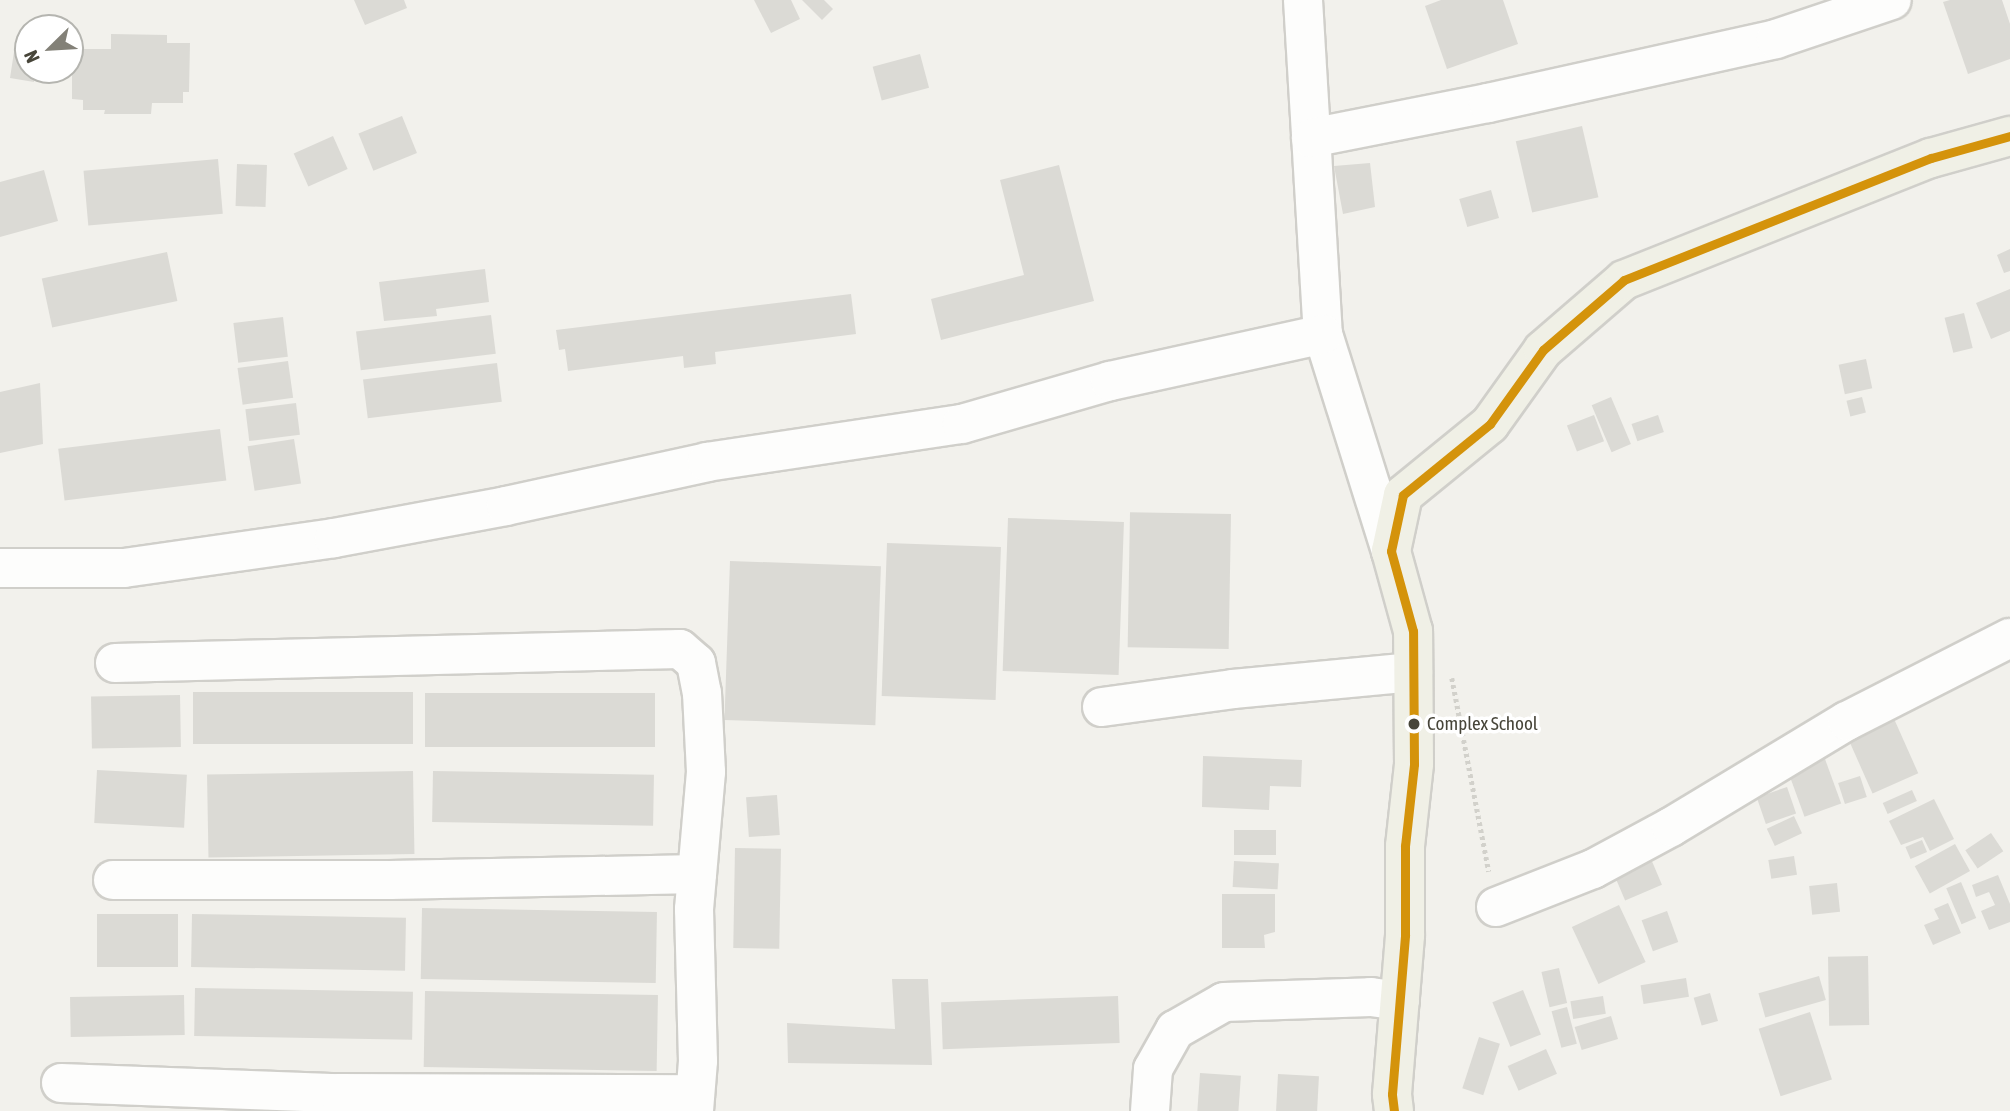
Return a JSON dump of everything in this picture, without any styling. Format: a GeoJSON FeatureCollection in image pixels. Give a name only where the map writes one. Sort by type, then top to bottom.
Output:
{"type":"FeatureCollection","features":[{"type":"Feature","properties":{"kind":"main road"},"geometry":{"type":"LineString","coordinates":[[1394,1111],[1405,935],[1405,846],[1414,764],[1413,631],[1391,551],[1403,495],[1490,424],[1543,350],[1624,280],[1931,158],[2010,136]]}},
{"type":"Feature","properties":{"kind":"street"},"geometry":{"type":"LineString","coordinates":[[1303,0],[1323,334],[1391,551]]}},
{"type":"Feature","properties":{"kind":"street"},"geometry":{"type":"LineString","coordinates":[[1311,138],[1488,103],[1776,39],[1892,0]]}},
{"type":"Feature","properties":{"kind":"street"},"geometry":{"type":"LineString","coordinates":[[0,568],[124,568],[334,538],[506,506],[707,462],[962,424],[1110,381],[1323,334]]}},
{"type":"Feature","properties":{"kind":"street"},"geometry":{"type":"LineString","coordinates":[[1496,907],[1593,869],[1671,827],[1847,721],[2010,638]]}},
{"type":"Feature","properties":{"kind":"street"},"geometry":{"type":"LineString","coordinates":[[61,1083],[695,1103],[698,1060],[694,909],[706,772],[702,693],[696,663],[680,649],[115,663]]}},
{"type":"Feature","properties":{"kind":"street"},"geometry":{"type":"LineString","coordinates":[[1102,708],[1233,689],[1413,672]]}},
{"type":"Feature","properties":{"kind":"street"},"geometry":{"type":"LineString","coordinates":[[113,880],[390,880],[697,874]]}},
{"type":"Feature","properties":{"kind":"street"},"geometry":{"type":"LineString","coordinates":[[1150,1111],[1153,1069],[1175,1030],[1224,1002],[1371,998],[1400,1000]]}},
{"type":"Feature","properties":{"kind":"path"},"geometry":{"type":"LineString","coordinates":[[1413,672],[1449,660],[1496,907]]}},
{"type":"Feature","properties":{"kind":"building"},"geometry":{"type":"Polygon","coordinates":[[[354,0],[404,0],[407,8],[365,25],[354,0]]]}},
{"type":"Feature","properties":{"kind":"building"},"geometry":{"type":"Polygon","coordinates":[[[754,0],[791,0],[800,19],[771,33],[754,0]]]}},
{"type":"Feature","properties":{"kind":"building"},"geometry":{"type":"Polygon","coordinates":[[[802,0],[824,0],[833,9],[822,20],[802,0]]]}},
{"type":"Feature","properties":{"kind":"building"},"geometry":{"type":"Polygon","coordinates":[[[1441,0],[1503,0],[1518,44],[1447,69],[1425,6],[1441,0]]]}},
{"type":"Feature","properties":{"kind":"building"},"geometry":{"type":"Polygon","coordinates":[[[2002,0],[2010,24],[2010,59],[1968,74],[1943,2],[2002,0]]]}},
{"type":"Feature","properties":{"kind":"building"},"geometry":{"type":"Polygon","coordinates":[[[111,34],[167,35],[167,43],[190,43],[189,92],[183,92],[183,103],[152,103],[151,114],[104,114],[105,110],[83,110],[83,100],[72,99],[72,84],[84,84],[84,49],[111,49],[111,34]]]}},
{"type":"Feature","properties":{"kind":"building"},"geometry":{"type":"Polygon","coordinates":[[[14,52],[14,79],[10,78],[14,52]]]}},
{"type":"Feature","properties":{"kind":"building"},"geometry":{"type":"Polygon","coordinates":[[[920,54],[929,88],[882,100],[873,67],[920,54]]]}},
{"type":"Feature","properties":{"kind":"building"},"geometry":{"type":"Polygon","coordinates":[[[402,116],[417,153],[373,171],[358,134],[402,116]]]}},
{"type":"Feature","properties":{"kind":"building"},"geometry":{"type":"Polygon","coordinates":[[[1582,126],[1598,197],[1532,212],[1516,141],[1582,126]]]}},
{"type":"Feature","properties":{"kind":"building"},"geometry":{"type":"Polygon","coordinates":[[[333,136],[348,169],[308,186],[294,153],[333,136]]]}},
{"type":"Feature","properties":{"kind":"building"},"geometry":{"type":"Polygon","coordinates":[[[218,159],[223,214],[88,226],[84,171],[218,159]]]}},
{"type":"Feature","properties":{"kind":"building"},"geometry":{"type":"Polygon","coordinates":[[[1370,163],[1375,207],[1343,214],[1334,166],[1370,163]]]}},
{"type":"Feature","properties":{"kind":"building"},"geometry":{"type":"Polygon","coordinates":[[[237,164],[267,165],[266,207],[236,206],[237,164]]]}},
{"type":"Feature","properties":{"kind":"building"},"geometry":{"type":"Polygon","coordinates":[[[1059,165],[1094,301],[941,340],[931,299],[1024,275],[1000,180],[1059,165]]]}},
{"type":"Feature","properties":{"kind":"building"},"geometry":{"type":"Polygon","coordinates":[[[44,170],[58,221],[0,237],[0,182],[44,170]]]}},
{"type":"Feature","properties":{"kind":"building"},"geometry":{"type":"Polygon","coordinates":[[[1491,190],[1499,218],[1467,227],[1459,199],[1491,190]]]}},
{"type":"Feature","properties":{"kind":"building"},"geometry":{"type":"Polygon","coordinates":[[[2010,249],[2010,271],[2004,273],[1997,255],[2010,249]]]}},
{"type":"Feature","properties":{"kind":"building"},"geometry":{"type":"Polygon","coordinates":[[[167,252],[177,301],[52,328],[42,279],[167,252]]]}},
{"type":"Feature","properties":{"kind":"building"},"geometry":{"type":"Polygon","coordinates":[[[485,269],[489,302],[436,309],[437,316],[384,321],[379,282],[485,269]]]}},
{"type":"Feature","properties":{"kind":"building"},"geometry":{"type":"Polygon","coordinates":[[[2010,289],[2010,331],[1991,339],[1976,303],[2010,289]]]}},
{"type":"Feature","properties":{"kind":"building"},"geometry":{"type":"Polygon","coordinates":[[[851,294],[856,334],[715,352],[716,364],[684,368],[683,356],[568,371],[565,349],[559,350],[556,330],[851,294]]]}},
{"type":"Feature","properties":{"kind":"building"},"geometry":{"type":"Polygon","coordinates":[[[1964,313],[1973,348],[1953,353],[1945,318],[1964,313]]]}},
{"type":"Feature","properties":{"kind":"building"},"geometry":{"type":"Polygon","coordinates":[[[491,315],[496,354],[361,370],[356,332],[491,315]]]}},
{"type":"Feature","properties":{"kind":"building"},"geometry":{"type":"Polygon","coordinates":[[[283,317],[288,357],[238,363],[233,323],[283,317]]]}},
{"type":"Feature","properties":{"kind":"building"},"geometry":{"type":"Polygon","coordinates":[[[1866,359],[1872,388],[1845,394],[1839,365],[1866,359]]]}},
{"type":"Feature","properties":{"kind":"building"},"geometry":{"type":"Polygon","coordinates":[[[288,361],[293,398],[243,405],[237,368],[288,361]]]}},
{"type":"Feature","properties":{"kind":"building"},"geometry":{"type":"Polygon","coordinates":[[[497,363],[502,402],[368,418],[363,379],[497,363]]]}},
{"type":"Feature","properties":{"kind":"building"},"geometry":{"type":"Polygon","coordinates":[[[40,383],[43,444],[0,453],[0,392],[40,383]]]}},
{"type":"Feature","properties":{"kind":"building"},"geometry":{"type":"Polygon","coordinates":[[[1611,397],[1631,444],[1612,452],[1592,405],[1611,397]]]}},
{"type":"Feature","properties":{"kind":"building"},"geometry":{"type":"Polygon","coordinates":[[[1862,397],[1866,413],[1850,416],[1846,401],[1862,397]]]}},
{"type":"Feature","properties":{"kind":"building"},"geometry":{"type":"Polygon","coordinates":[[[296,403],[300,435],[249,441],[245,409],[296,403]]]}},
{"type":"Feature","properties":{"kind":"building"},"geometry":{"type":"Polygon","coordinates":[[[1594,415],[1604,441],[1577,452],[1567,425],[1594,415]]]}},
{"type":"Feature","properties":{"kind":"building"},"geometry":{"type":"Polygon","coordinates":[[[1658,415],[1664,432],[1637,441],[1632,424],[1658,415]]]}},
{"type":"Feature","properties":{"kind":"building"},"geometry":{"type":"Polygon","coordinates":[[[220,429],[226,481],[65,500],[58,449],[220,429]]]}},
{"type":"Feature","properties":{"kind":"building"},"geometry":{"type":"Polygon","coordinates":[[[294,439],[301,483],[255,491],[248,446],[294,439]]]}},
{"type":"Feature","properties":{"kind":"building"},"geometry":{"type":"Polygon","coordinates":[[[1130,512],[1231,514],[1229,649],[1128,647],[1130,512]]]}},
{"type":"Feature","properties":{"kind":"building"},"geometry":{"type":"Polygon","coordinates":[[[1008,518],[1124,522],[1119,675],[1003,671],[1008,518]]]}},
{"type":"Feature","properties":{"kind":"building"},"geometry":{"type":"Polygon","coordinates":[[[887,543],[1001,547],[996,700],[882,696],[887,543]]]}},
{"type":"Feature","properties":{"kind":"building"},"geometry":{"type":"Polygon","coordinates":[[[730,561],[881,566],[875,725],[724,720],[730,561]]]}},
{"type":"Feature","properties":{"kind":"building"},"geometry":{"type":"Polygon","coordinates":[[[193,692],[413,692],[413,744],[193,744],[193,692]]]}},
{"type":"Feature","properties":{"kind":"building"},"geometry":{"type":"Polygon","coordinates":[[[425,693],[655,693],[655,747],[425,747],[425,693]]]}},
{"type":"Feature","properties":{"kind":"building"},"geometry":{"type":"Polygon","coordinates":[[[180,695],[181,747],[92,749],[91,697],[180,695]]]}},
{"type":"Feature","properties":{"kind":"building"},"geometry":{"type":"Polygon","coordinates":[[[1891,712],[1918,773],[1873,794],[1845,732],[1891,712]]]}},
{"type":"Feature","properties":{"kind":"building"},"geometry":{"type":"Polygon","coordinates":[[[1821,748],[1841,803],[1805,817],[1784,761],[1821,748]]]}},
{"type":"Feature","properties":{"kind":"building"},"geometry":{"type":"Polygon","coordinates":[[[1203,756],[1302,760],[1301,787],[1270,786],[1269,810],[1202,807],[1203,756]]]}},
{"type":"Feature","properties":{"kind":"building"},"geometry":{"type":"Polygon","coordinates":[[[97,770],[187,775],[184,828],[94,823],[97,770]]]}},
{"type":"Feature","properties":{"kind":"building"},"geometry":{"type":"Polygon","coordinates":[[[413,771],[414,854],[208,858],[207,775],[413,771]]]}},
{"type":"Feature","properties":{"kind":"building"},"geometry":{"type":"Polygon","coordinates":[[[433,771],[654,775],[653,826],[432,822],[433,771]]]}},
{"type":"Feature","properties":{"kind":"building"},"geometry":{"type":"Polygon","coordinates":[[[1860,776],[1867,797],[1845,804],[1838,783],[1860,776]]]}},
{"type":"Feature","properties":{"kind":"building"},"geometry":{"type":"Polygon","coordinates":[[[1787,787],[1796,813],[1766,824],[1757,797],[1787,787]]]}},
{"type":"Feature","properties":{"kind":"building"},"geometry":{"type":"Polygon","coordinates":[[[1912,790],[1917,801],[1888,814],[1883,803],[1912,790]]]}},
{"type":"Feature","properties":{"kind":"building"},"geometry":{"type":"Polygon","coordinates":[[[777,795],[780,835],[749,837],[746,797],[777,795]]]}},
{"type":"Feature","properties":{"kind":"building"},"geometry":{"type":"Polygon","coordinates":[[[1934,799],[1954,839],[1930,851],[1923,837],[1901,845],[1889,821],[1934,799]]]}},
{"type":"Feature","properties":{"kind":"building"},"geometry":{"type":"Polygon","coordinates":[[[1794,816],[1802,833],[1775,846],[1767,829],[1794,816]]]}},
{"type":"Feature","properties":{"kind":"building"},"geometry":{"type":"Polygon","coordinates":[[[1234,830],[1276,830],[1276,855],[1234,855],[1234,830]]]}},
{"type":"Feature","properties":{"kind":"building"},"geometry":{"type":"Polygon","coordinates":[[[1991,833],[2003,851],[1978,869],[1965,850],[1991,833]]]}},
{"type":"Feature","properties":{"kind":"building"},"geometry":{"type":"Polygon","coordinates":[[[1922,840],[1927,852],[1911,859],[1905,847],[1922,840]]]}},
{"type":"Feature","properties":{"kind":"building"},"geometry":{"type":"Polygon","coordinates":[[[1955,844],[1970,871],[1930,893],[1915,866],[1955,844]]]}},
{"type":"Feature","properties":{"kind":"building"},"geometry":{"type":"Polygon","coordinates":[[[735,848],[781,849],[779,949],[733,948],[735,848]]]}},
{"type":"Feature","properties":{"kind":"building"},"geometry":{"type":"Polygon","coordinates":[[[1794,856],[1797,875],[1771,879],[1768,860],[1794,856]]]}},
{"type":"Feature","properties":{"kind":"building"},"geometry":{"type":"Polygon","coordinates":[[[1651,859],[1662,885],[1625,900],[1614,875],[1651,859]]]}},
{"type":"Feature","properties":{"kind":"building"},"geometry":{"type":"Polygon","coordinates":[[[1234,861],[1279,863],[1278,889],[1233,887],[1234,861]]]}},
{"type":"Feature","properties":{"kind":"building"},"geometry":{"type":"Polygon","coordinates":[[[1998,875],[2010,904],[2010,922],[1989,930],[1981,911],[1995,905],[1989,892],[1976,897],[1972,885],[1998,875]]]}},
{"type":"Feature","properties":{"kind":"building"},"geometry":{"type":"Polygon","coordinates":[[[1961,882],[1976,918],[1962,924],[1946,888],[1961,882]]]}},
{"type":"Feature","properties":{"kind":"building"},"geometry":{"type":"Polygon","coordinates":[[[1837,883],[1840,912],[1812,915],[1809,886],[1837,883]]]}},
{"type":"Feature","properties":{"kind":"building"},"geometry":{"type":"Polygon","coordinates":[[[1222,894],[1275,894],[1275,932],[1264,935],[1265,948],[1222,948],[1222,894]]]}},
{"type":"Feature","properties":{"kind":"building"},"geometry":{"type":"Polygon","coordinates":[[[1948,903],[1961,933],[1933,945],[1924,925],[1939,919],[1934,909],[1948,903]]]}},
{"type":"Feature","properties":{"kind":"building"},"geometry":{"type":"Polygon","coordinates":[[[1619,905],[1646,962],[1598,984],[1572,927],[1619,905]]]}},
{"type":"Feature","properties":{"kind":"building"},"geometry":{"type":"Polygon","coordinates":[[[422,908],[657,912],[656,983],[421,979],[422,908]]]}},
{"type":"Feature","properties":{"kind":"building"},"geometry":{"type":"Polygon","coordinates":[[[1667,911],[1678,942],[1653,951],[1642,920],[1667,911]]]}},
{"type":"Feature","properties":{"kind":"building"},"geometry":{"type":"Polygon","coordinates":[[[97,914],[178,914],[178,967],[97,967],[97,914]]]}},
{"type":"Feature","properties":{"kind":"building"},"geometry":{"type":"Polygon","coordinates":[[[192,914],[406,918],[405,971],[191,967],[192,914]]]}},
{"type":"Feature","properties":{"kind":"building"},"geometry":{"type":"Polygon","coordinates":[[[1868,956],[1869,1025],[1829,1026],[1828,957],[1868,956]]]}},
{"type":"Feature","properties":{"kind":"building"},"geometry":{"type":"Polygon","coordinates":[[[1559,968],[1567,1003],[1550,1007],[1541,972],[1559,968]]]}},
{"type":"Feature","properties":{"kind":"building"},"geometry":{"type":"Polygon","coordinates":[[[1819,976],[1826,1000],[1765,1017],[1758,993],[1819,976]]]}},
{"type":"Feature","properties":{"kind":"building"},"geometry":{"type":"Polygon","coordinates":[[[1686,978],[1689,997],[1644,1004],[1641,985],[1686,978]]]}},
{"type":"Feature","properties":{"kind":"building"},"geometry":{"type":"Polygon","coordinates":[[[892,979],[928,979],[932,1065],[788,1063],[787,1023],[895,1029],[892,979]]]}},
{"type":"Feature","properties":{"kind":"building"},"geometry":{"type":"Polygon","coordinates":[[[195,988],[413,992],[412,1040],[194,1036],[195,988]]]}},
{"type":"Feature","properties":{"kind":"building"},"geometry":{"type":"Polygon","coordinates":[[[1523,990],[1541,1035],[1510,1047],[1492,1002],[1523,990]]]}},
{"type":"Feature","properties":{"kind":"building"},"geometry":{"type":"Polygon","coordinates":[[[425,991],[658,995],[657,1071],[424,1067],[425,991]]]}},
{"type":"Feature","properties":{"kind":"building"},"geometry":{"type":"Polygon","coordinates":[[[1710,993],[1718,1021],[1702,1026],[1694,998],[1710,993]]]}},
{"type":"Feature","properties":{"kind":"building"},"geometry":{"type":"Polygon","coordinates":[[[184,995],[185,1035],[71,1037],[70,997],[184,995]]]}},
{"type":"Feature","properties":{"kind":"building"},"geometry":{"type":"Polygon","coordinates":[[[1118,996],[1120,1043],[943,1049],[941,1002],[1118,996]]]}},
{"type":"Feature","properties":{"kind":"building"},"geometry":{"type":"Polygon","coordinates":[[[1603,996],[1606,1014],[1573,1019],[1570,1001],[1603,996]]]}},
{"type":"Feature","properties":{"kind":"building"},"geometry":{"type":"Polygon","coordinates":[[[1567,1007],[1577,1044],[1561,1048],[1552,1011],[1567,1007]]]}},
{"type":"Feature","properties":{"kind":"building"},"geometry":{"type":"Polygon","coordinates":[[[1810,1012],[1832,1080],[1781,1096],[1759,1029],[1810,1012]]]}},
{"type":"Feature","properties":{"kind":"building"},"geometry":{"type":"Polygon","coordinates":[[[1611,1016],[1618,1039],[1582,1050],[1575,1027],[1611,1016]]]}},
{"type":"Feature","properties":{"kind":"building"},"geometry":{"type":"Polygon","coordinates":[[[1479,1037],[1500,1044],[1483,1095],[1462,1088],[1479,1037]]]}},
{"type":"Feature","properties":{"kind":"building"},"geometry":{"type":"Polygon","coordinates":[[[1546,1049],[1557,1074],[1519,1091],[1508,1066],[1546,1049]]]}},
{"type":"Feature","properties":{"kind":"building"},"geometry":{"type":"Polygon","coordinates":[[[1200,1073],[1241,1076],[1238,1111],[1197,1111],[1200,1073]]]}},
{"type":"Feature","properties":{"kind":"building"},"geometry":{"type":"Polygon","coordinates":[[[1278,1074],[1319,1076],[1317,1111],[1276,1111],[1278,1074]]]}},
{"type":"Feature","properties":{"kind":"transit line"},"geometry":{"type":"LineString","coordinates":[[1394,1111],[1392,1094],[1405,935],[1405,846],[1414,764],[1413,631],[1391,551],[1403,495],[1490,424],[1543,350],[1624,280],[1931,158],[2010,136]]}},
{"type":"Feature","properties":{"kind":"place","name":"Complex School"},"geometry":{"type":"Point","coordinates":[1414,724]}}]}
